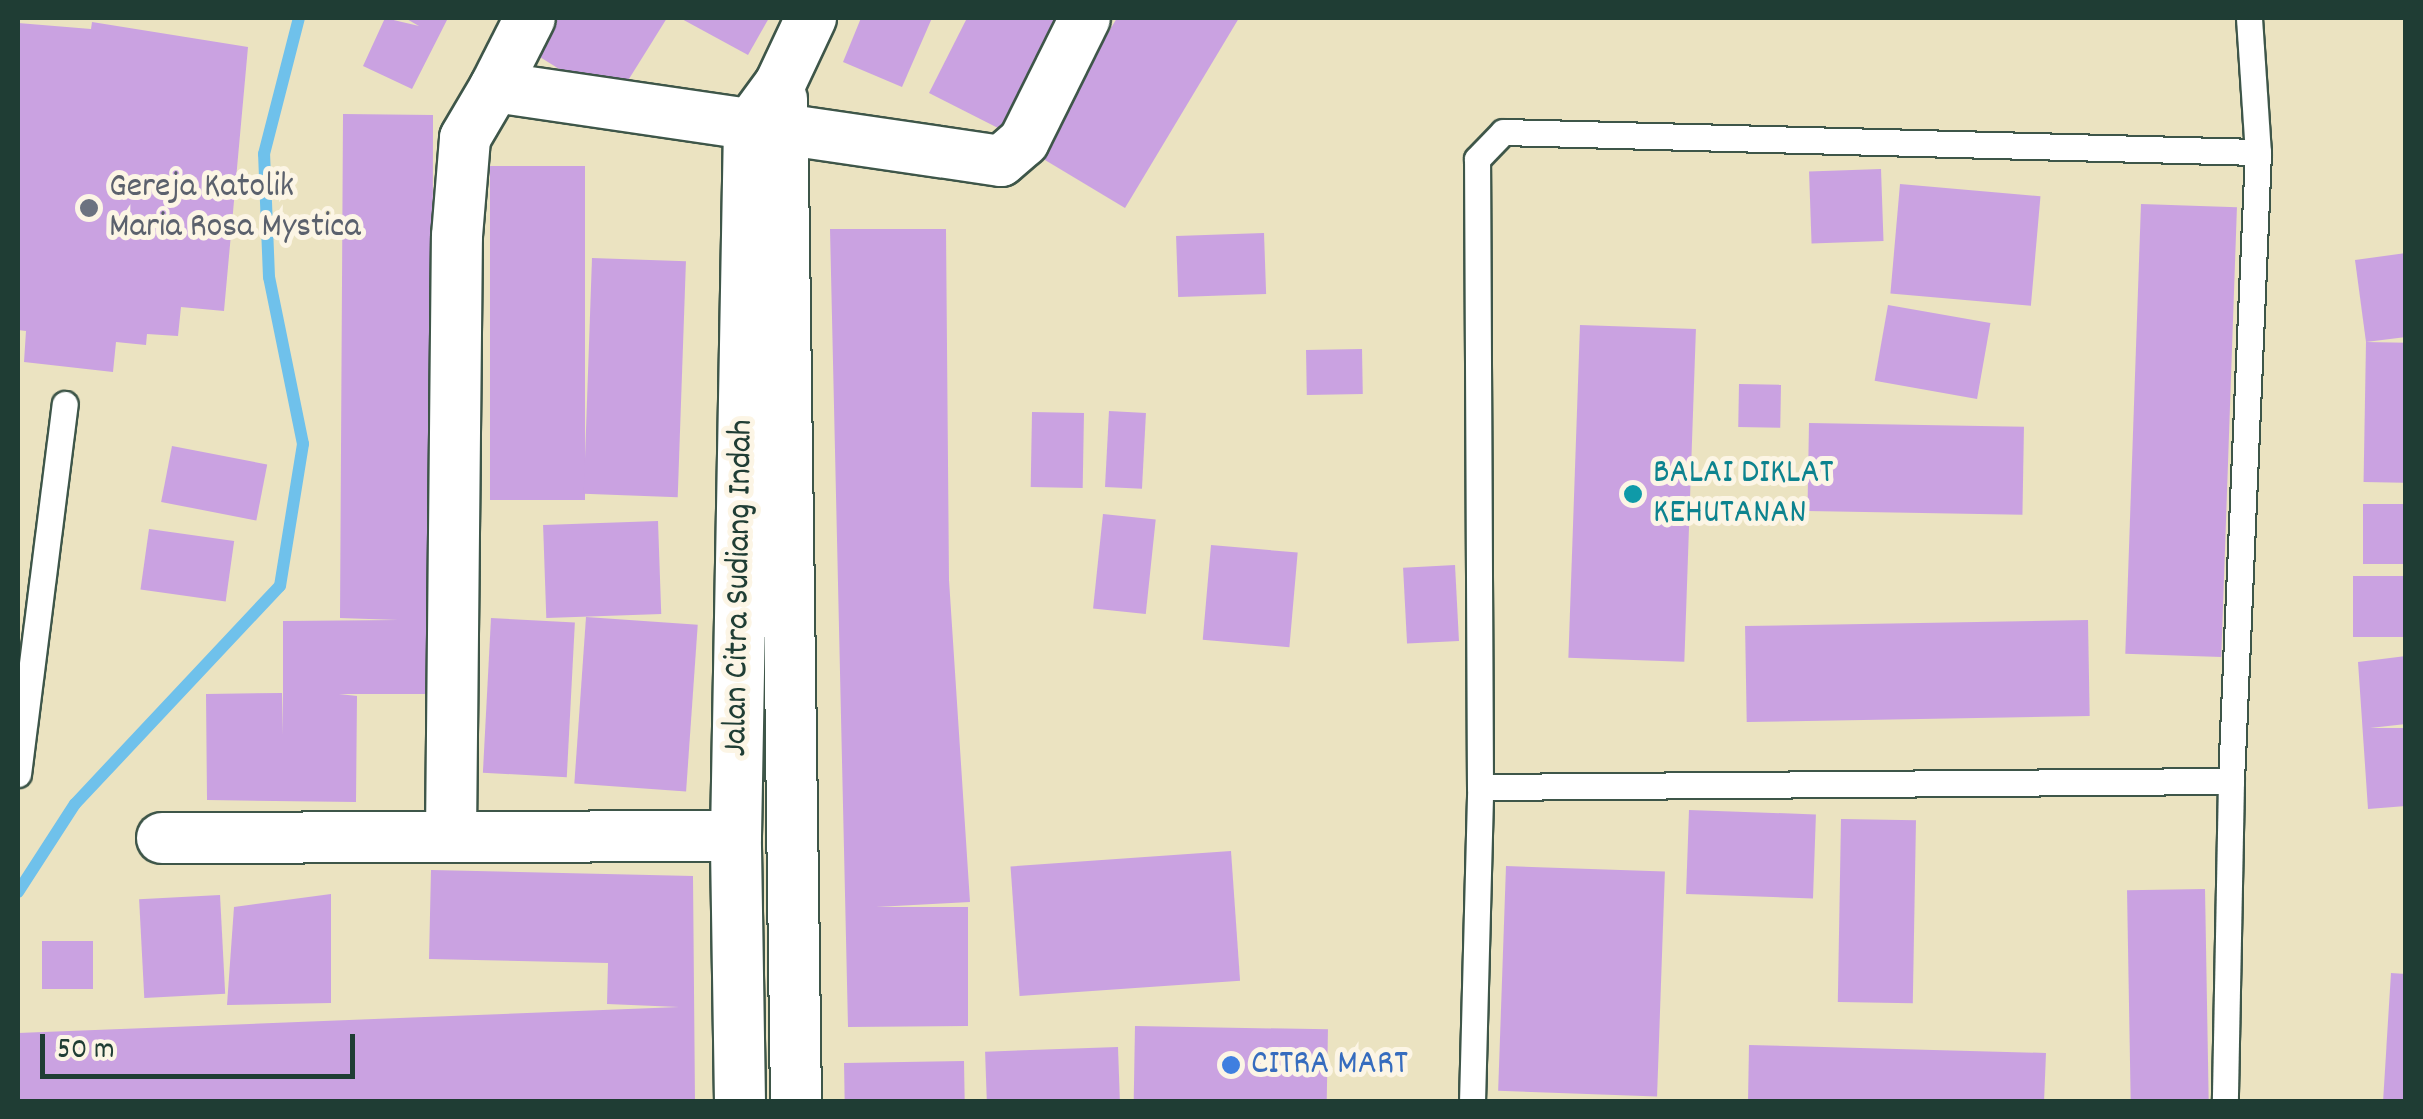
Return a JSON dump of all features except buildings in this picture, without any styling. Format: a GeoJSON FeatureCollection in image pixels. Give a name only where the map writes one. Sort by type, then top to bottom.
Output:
{"type":"FeatureCollection","features":[{"type":"Feature","properties":{"kind":"street"},"geometry":{"type":"LineString","coordinates":[[451,835],[457,236],[465,138],[530,18]]}},
{"type":"Feature","properties":{"kind":"street","name":"Jalan Citra Sudiang Indah"},"geometry":{"type":"LineString","coordinates":[[740,1102],[736,836],[740,574],[772,114],[810,18]]}},
{"type":"Feature","properties":{"kind":"street"},"geometry":{"type":"LineString","coordinates":[[495,88],[772,114],[1001,161],[1024,140],[1086,18]]}},
{"type":"Feature","properties":{"kind":"street","name":"Jalan Citra Sudiang Indah"},"geometry":{"type":"LineString","coordinates":[[772,114],[789,575],[796,1102]]}},
{"type":"Feature","properties":{"kind":"street"},"geometry":{"type":"LineString","coordinates":[[740,574],[789,575]]}},
{"type":"Feature","properties":{"kind":"street"},"geometry":{"type":"LineString","coordinates":[[162,838],[736,836]]}},
{"type":"Feature","properties":{"kind":"lane"},"geometry":{"type":"LineString","coordinates":[[2224,1102],[2231,781],[2258,152],[2249,18]]}},
{"type":"Feature","properties":{"kind":"lane"},"geometry":{"type":"LineString","coordinates":[[1472,1102],[1480,787],[1477,159],[1489,142],[1502,132],[2258,152]]}},
{"type":"Feature","properties":{"kind":"lane"},"geometry":{"type":"LineString","coordinates":[[18,774],[65,404]]}},
{"type":"Feature","properties":{"kind":"lane"},"geometry":{"type":"LineString","coordinates":[[1480,787],[2231,781]]}},
{"type":"Feature","properties":{"kind":"waterway"},"geometry":{"type":"LineString","coordinates":[[18,892],[75,804],[280,586],[303,444],[269,277],[264,154],[299,18]]}},
{"type":"Feature","properties":{"kind":"place","name":"Gereja Katolik Maria Rosa Mystica"},"geometry":{"type":"Point","coordinates":[89,208]}},
{"type":"Feature","properties":{"kind":"place","name":"BALAI DIKLAT KEHUTANAN"},"geometry":{"type":"Point","coordinates":[1633,494]}},
{"type":"Feature","properties":{"kind":"place","name":"CITRA MART"},"geometry":{"type":"Point","coordinates":[1231,1065]}}]}
